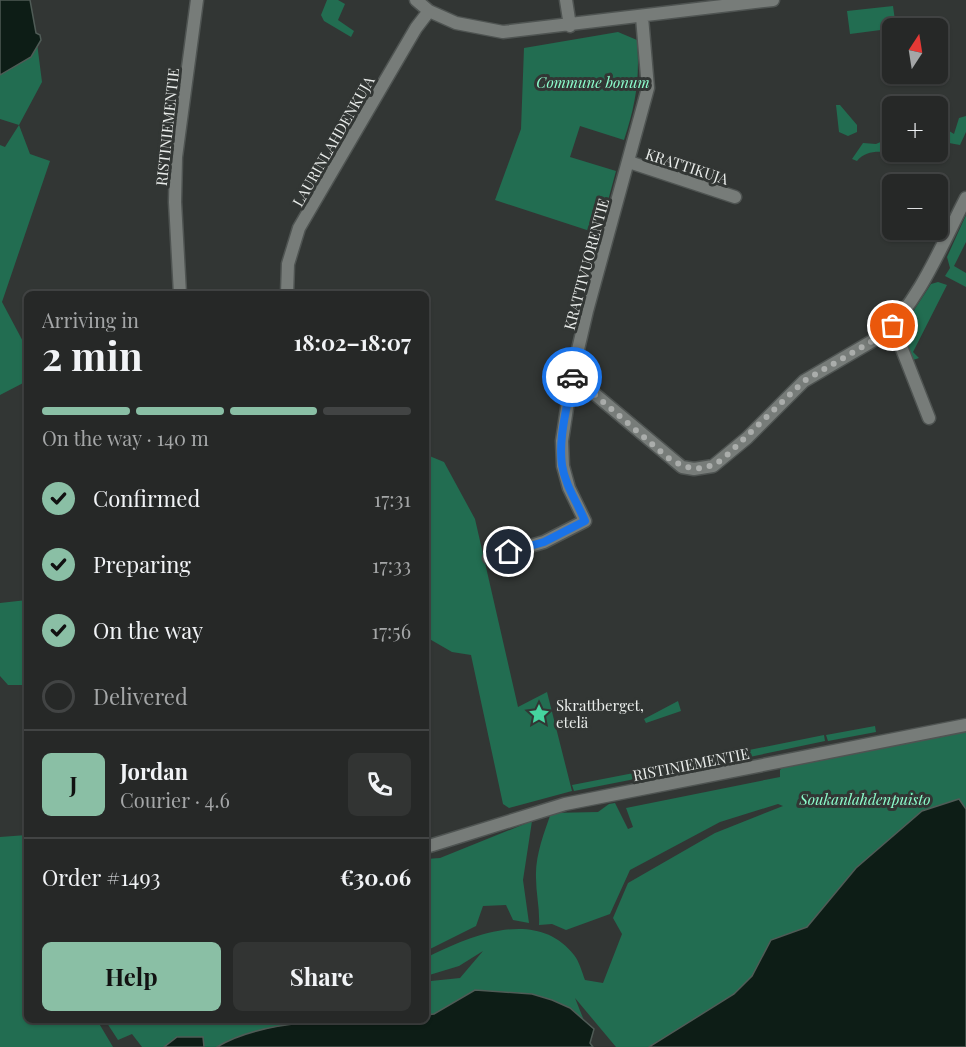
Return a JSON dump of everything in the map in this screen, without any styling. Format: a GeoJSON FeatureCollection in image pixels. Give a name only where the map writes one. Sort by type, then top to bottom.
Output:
{"type":"FeatureCollection","features":[{"type":"Feature","properties":{"kind":"street","name":"RISTINIEMENTIE"},"geometry":{"type":"LineString","coordinates":[[180,291],[175,202],[176,157],[197,0]]}},
{"type":"Feature","properties":{"kind":"street"},"geometry":{"type":"LineString","coordinates":[[416,0],[429,11],[456,24],[493,31],[570,26],[700,5],[773,0]]}},
{"type":"Feature","properties":{"kind":"street"},"geometry":{"type":"LineString","coordinates":[[566,0],[570,26]]}},
{"type":"Feature","properties":{"kind":"street","name":"LAURINLAHDENKUJA"},"geometry":{"type":"LineString","coordinates":[[287,291],[288,264],[299,228],[413,33],[429,11]]}},
{"type":"Feature","properties":{"kind":"street","name":"KRATTIVUORENTIE"},"geometry":{"type":"LineString","coordinates":[[489,558],[544,542],[585,521],[569,488],[562,466],[561,450],[572,375],[586,311],[648,88],[642,16]]}},
{"type":"Feature","properties":{"kind":"street","name":"KRATTIKUJA"},"geometry":{"type":"LineString","coordinates":[[629,162],[735,197]]}},
{"type":"Feature","properties":{"kind":"street"},"geometry":{"type":"LineString","coordinates":[[572,375],[667,457],[682,467],[701,469],[713,466],[804,381],[881,336],[893,326],[928,272],[966,198]]}},
{"type":"Feature","properties":{"kind":"street"},"geometry":{"type":"LineString","coordinates":[[893,326],[929,418]]}},
{"type":"Feature","properties":{"kind":"street","name":"RISTINIEMENTIE"},"geometry":{"type":"LineString","coordinates":[[429,847],[565,804],[966,725]]}},
{"type":"Feature","properties":{"kind":"green space"},"geometry":{"type":"Polygon","coordinates":[[[327,0],[338,0],[345,4],[338,20],[354,31],[351,37],[324,21],[321,15],[327,0]]]}},
{"type":"Feature","properties":{"kind":"green space"},"geometry":{"type":"Polygon","coordinates":[[[893,6],[895,18],[882,18],[882,30],[850,34],[847,11],[893,6]]]}},
{"type":"Feature","properties":{"kind":"green space","name":"Commune bonum"},"geometry":{"type":"Polygon","coordinates":[[[618,32],[637,40],[638,54],[636,91],[624,140],[580,126],[570,157],[616,171],[599,234],[495,200],[521,129],[524,48],[618,32]]]}},
{"type":"Feature","properties":{"kind":"green space"},"geometry":{"type":"Polygon","coordinates":[[[37,43],[42,82],[19,125],[0,119],[0,51],[37,43]]]}},
{"type":"Feature","properties":{"kind":"green space"},"geometry":{"type":"Polygon","coordinates":[[[836,105],[840,105],[857,125],[857,132],[848,136],[839,132],[836,105]]]}},
{"type":"Feature","properties":{"kind":"green space"},"geometry":{"type":"Polygon","coordinates":[[[966,116],[966,132],[960,145],[948,143],[948,130],[954,134],[959,118],[966,116]]]}},
{"type":"Feature","properties":{"kind":"green space"},"geometry":{"type":"Polygon","coordinates":[[[19,125],[30,154],[50,161],[2,302],[24,343],[24,383],[0,395],[0,145],[5,147],[19,125]]]}},
{"type":"Feature","properties":{"kind":"green space"},"geometry":{"type":"Polygon","coordinates":[[[882,141],[882,152],[869,153],[857,161],[852,159],[863,143],[876,144],[882,141]]]}},
{"type":"Feature","properties":{"kind":"green space"},"geometry":{"type":"Polygon","coordinates":[[[966,215],[966,242],[954,266],[966,273],[966,287],[945,276],[950,268],[947,257],[966,215]]]}},
{"type":"Feature","properties":{"kind":"green space"},"geometry":{"type":"Polygon","coordinates":[[[938,282],[947,285],[913,352],[919,358],[913,360],[904,341],[906,339],[905,324],[931,284],[938,282]]]}},
{"type":"Feature","properties":{"kind":"green space"},"geometry":{"type":"Polygon","coordinates":[[[429,456],[444,462],[475,519],[518,707],[547,692],[572,791],[509,808],[503,804],[471,655],[452,652],[429,639],[429,456]]]}},
{"type":"Feature","properties":{"kind":"green space"},"geometry":{"type":"Polygon","coordinates":[[[24,600],[24,685],[8,685],[0,676],[0,603],[24,600]]]}},
{"type":"Feature","properties":{"kind":"green space"},"geometry":{"type":"Polygon","coordinates":[[[678,701],[681,711],[646,723],[644,719],[678,701]]]}},
{"type":"Feature","properties":{"kind":"green space"},"geometry":{"type":"Polygon","coordinates":[[[875,726],[876,732],[828,741],[826,735],[875,726]]]}},
{"type":"Feature","properties":{"kind":"green space","name":"Soukanlahdenpuisto"},"geometry":{"type":"Polygon","coordinates":[[[966,732],[966,952],[649,1047],[616,1047],[575,998],[585,1023],[594,1029],[590,1043],[593,1047],[429,1020],[429,979],[460,978],[483,951],[459,966],[429,975],[429,957],[462,942],[502,930],[522,929],[541,932],[559,940],[576,957],[585,980],[603,983],[622,934],[613,918],[628,883],[715,833],[783,806],[778,804],[720,822],[630,870],[610,914],[566,930],[552,924],[539,925],[536,870],[540,845],[551,813],[598,812],[609,804],[615,803],[628,829],[633,827],[626,808],[780,777],[780,770],[783,767],[966,732]]]}},
{"type":"Feature","properties":{"kind":"green space"},"geometry":{"type":"Polygon","coordinates":[[[824,735],[825,741],[735,760],[734,753],[824,735]]]}},
{"type":"Feature","properties":{"kind":"green space"},"geometry":{"type":"Polygon","coordinates":[[[644,771],[645,777],[574,791],[572,785],[644,771]]]}},
{"type":"Feature","properties":{"kind":"green space"},"geometry":{"type":"Polygon","coordinates":[[[532,821],[523,880],[529,923],[513,920],[506,905],[483,906],[476,926],[429,950],[429,859],[440,858],[532,821]]]}},
{"type":"Feature","properties":{"kind":"green space"},"geometry":{"type":"Polygon","coordinates":[[[24,835],[24,1023],[99,1023],[113,1047],[0,1047],[0,837],[24,835]]]}},
{"type":"Feature","properties":{"kind":"green space"},"geometry":{"type":"Polygon","coordinates":[[[107,1023],[401,1023],[400,1047],[142,1047],[132,1034],[118,1040],[107,1023]]]}},
{"type":"Feature","properties":{"kind":"shaded area"},"geometry":{"type":"Polygon","coordinates":[[[0,0],[30,0],[36,33],[40,35],[41,40],[31,57],[0,75],[0,0]]]}},
{"type":"Feature","properties":{"kind":"shaded area"},"geometry":{"type":"Polygon","coordinates":[[[959,799],[966,809],[966,1047],[649,1047],[734,994],[752,976],[771,940],[807,927],[856,868],[922,811],[959,799]]]}},
{"type":"Feature","properties":{"kind":"shaded area"},"geometry":{"type":"Polygon","coordinates":[[[475,990],[532,994],[570,1008],[594,1029],[590,1043],[593,1047],[217,1047],[263,1029],[290,1024],[429,1023],[429,1015],[434,1014],[475,990]]]}},
{"type":"Feature","properties":{"kind":"shaded area"},"geometry":{"type":"Polygon","coordinates":[[[177,1037],[203,1037],[204,1047],[164,1047],[177,1037]]]}},
{"type":"Feature","properties":{"kind":"way so far"},"geometry":{"type":"LineString","coordinates":[[572,377],[572,375],[667,457],[682,467],[701,469],[713,466],[723,459],[804,381],[820,369],[854,352],[893,326]]}},
{"type":"Feature","properties":{"kind":"place","name":"Skrattberget, etelä"},"geometry":{"type":"Point","coordinates":[539,714]}},
{"type":"Feature","properties":{"kind":"route"},"geometry":{"type":"LineString","coordinates":[[509,552],[544,542],[585,521],[569,488],[562,466],[561,450],[572,377]]}}]}
